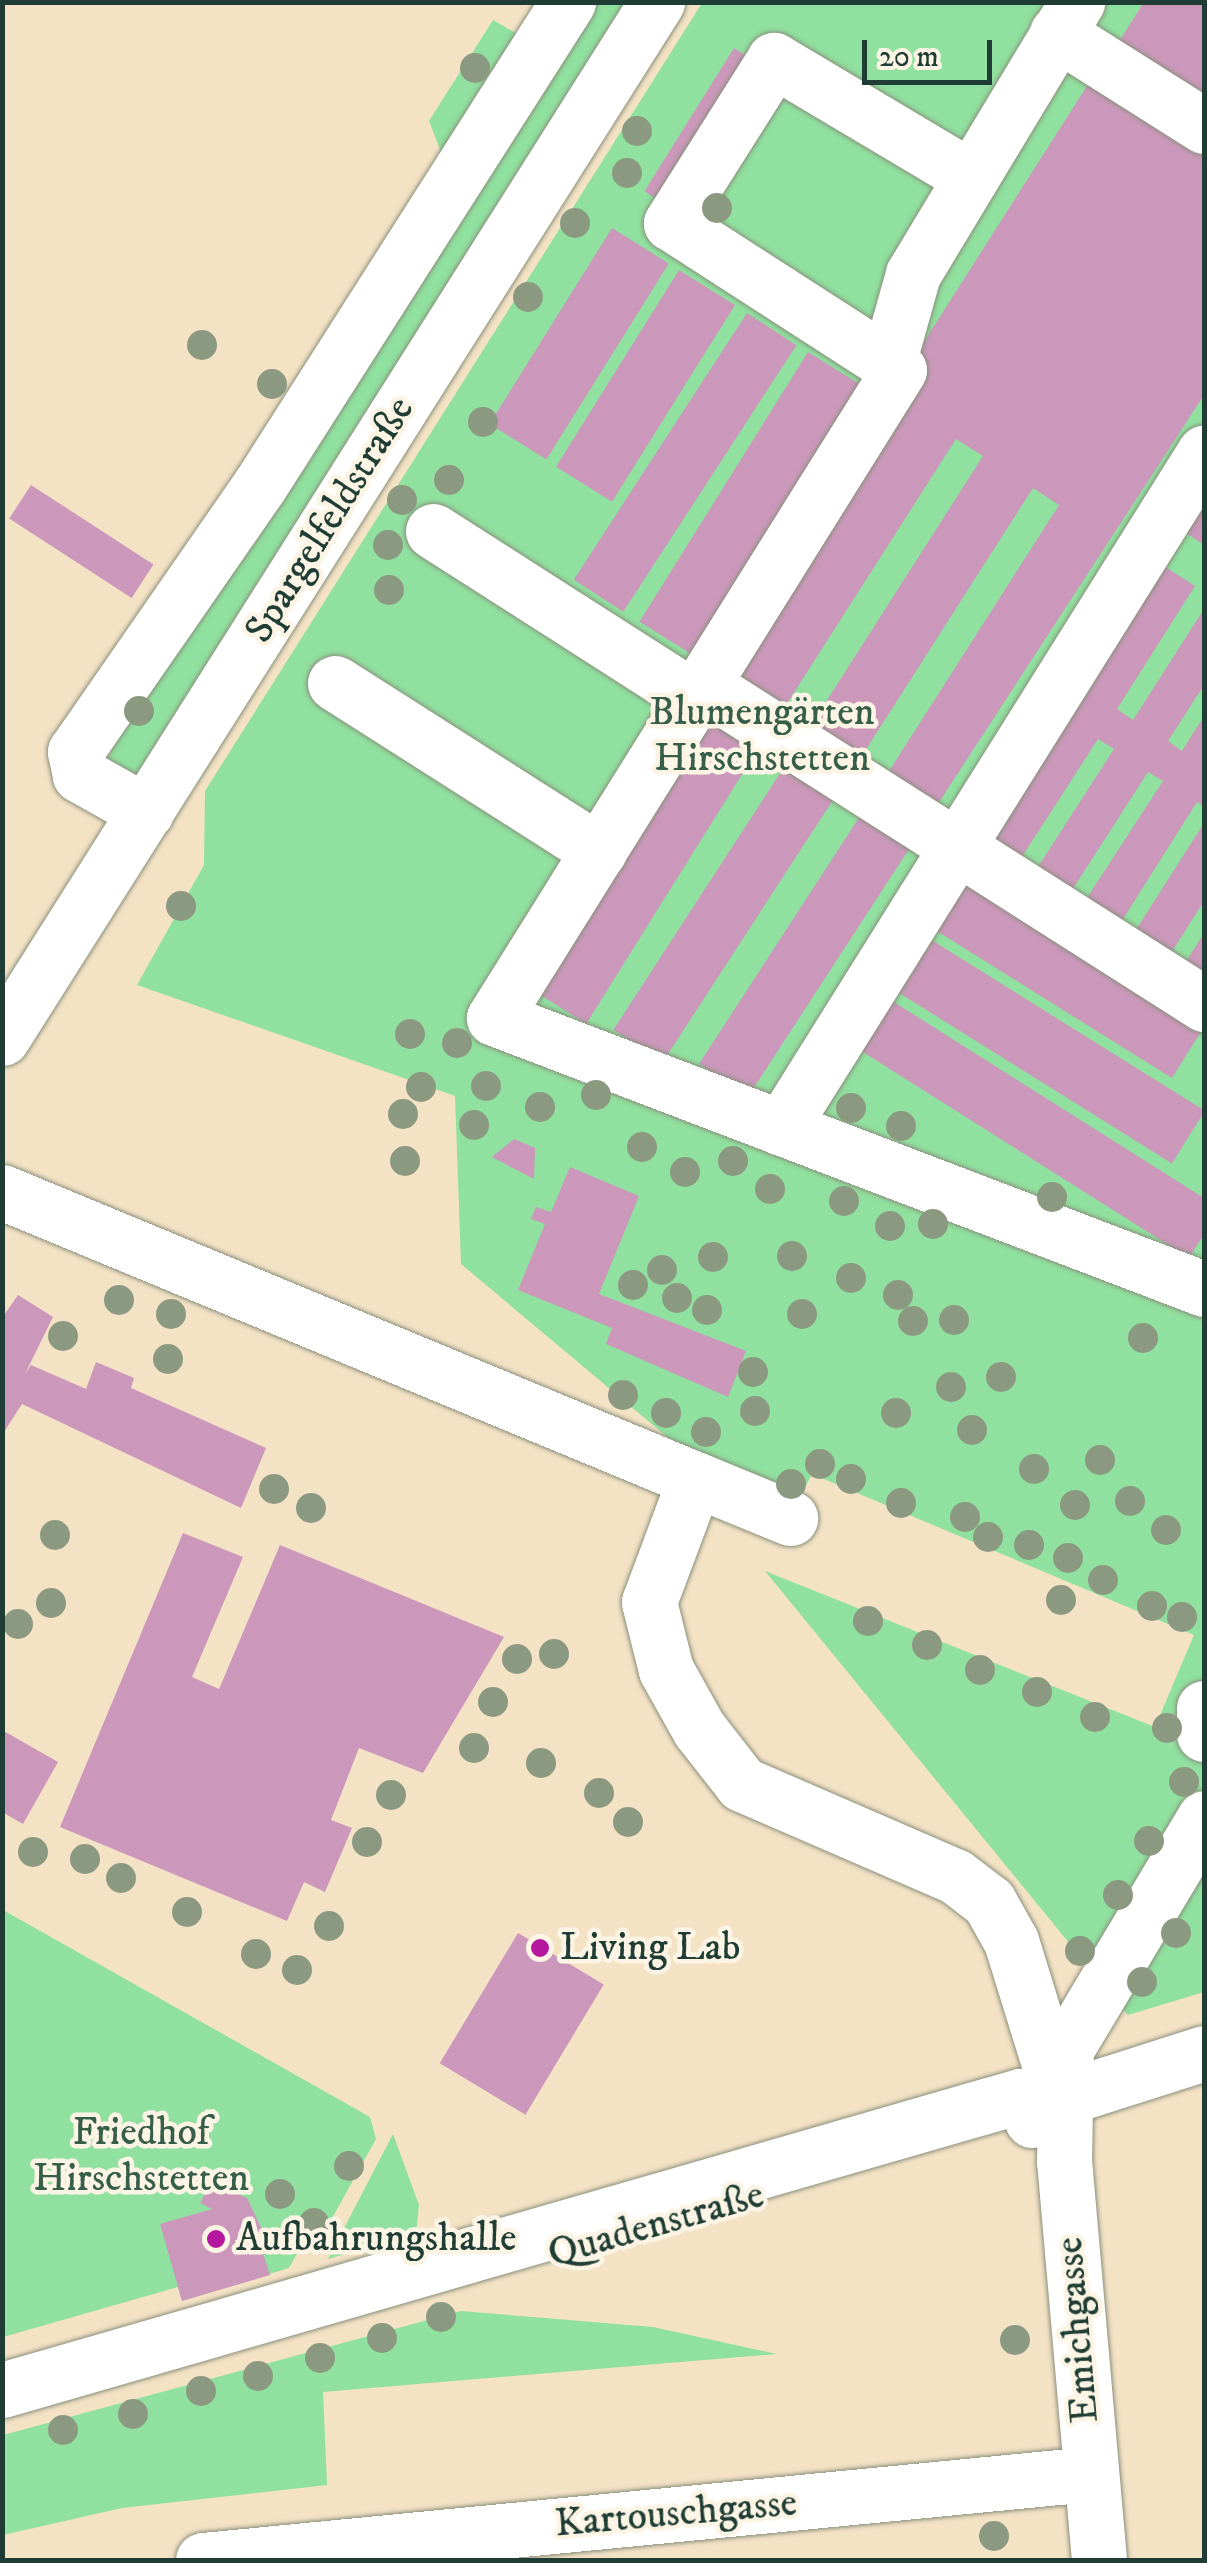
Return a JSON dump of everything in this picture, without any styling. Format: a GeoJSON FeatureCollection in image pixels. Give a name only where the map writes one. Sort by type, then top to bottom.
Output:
{"type":"FeatureCollection","features":[{"type":"Feature","properties":{"kind":"street"},"geometry":{"type":"LineString","coordinates":[[146,812],[80,775],[74,752],[441,204],[568,2]]}},
{"type":"Feature","properties":{"kind":"street","name":"Spargelfeldstraße"},"geometry":{"type":"LineString","coordinates":[[2,1038],[657,2]]}},
{"type":"Feature","properties":{"kind":"street"},"geometry":{"type":"LineString","coordinates":[[888,363],[912,274],[967,174],[1067,18],[1204,126]]}},
{"type":"Feature","properties":{"kind":"street"},"geometry":{"type":"LineString","coordinates":[[967,174],[774,60],[671,222],[899,370],[494,1018],[1204,1289]]}},
{"type":"Feature","properties":{"kind":"street"},"geometry":{"type":"LineString","coordinates":[[441,204],[501,249]]}},
{"type":"Feature","properties":{"kind":"street"},"geometry":{"type":"LineString","coordinates":[[781,1128],[1204,453]]}},
{"type":"Feature","properties":{"kind":"street"},"geometry":{"type":"LineString","coordinates":[[433,531],[958,847],[1204,1004]]}},
{"type":"Feature","properties":{"kind":"street"},"geometry":{"type":"LineString","coordinates":[[335,683],[599,850]]}},
{"type":"Feature","properties":{"kind":"street"},"geometry":{"type":"LineString","coordinates":[[2,1192],[790,1518]]}},
{"type":"Feature","properties":{"kind":"street"},"geometry":{"type":"LineString","coordinates":[[695,1479],[649,1602],[666,1670],[699,1729],[742,1784],[955,1876],[989,1902],[1011,1942],[1060,2099]]}},
{"type":"Feature","properties":{"kind":"street"},"geometry":{"type":"LineString","coordinates":[[1204,1708],[1204,1734]]}},
{"type":"Feature","properties":{"kind":"street"},"geometry":{"type":"LineString","coordinates":[[1060,2099],[1078,2016],[1204,1818]]}},
{"type":"Feature","properties":{"kind":"street","name":"Quadenstraße"},"geometry":{"type":"LineString","coordinates":[[2,2390],[1002,2101],[1060,2099],[1204,2053]]}},
{"type":"Feature","properties":{"kind":"street","name":"Emichgasse"},"geometry":{"type":"LineString","coordinates":[[1060,2099],[1098,2560]]}},
{"type":"Feature","properties":{"kind":"street","name":"Kartouschgasse"},"geometry":{"type":"LineString","coordinates":[[203,2560],[1090,2474]]}},
{"type":"Feature","properties":{"kind":"green space"},"geometry":{"type":"Polygon","coordinates":[[[581,3],[643,3],[144,773],[126,776],[106,762],[118,738],[581,3]]]}},
{"type":"Feature","properties":{"kind":"green space","name":"Blumengärten Hirschstetten"},"geometry":{"type":"Polygon","coordinates":[[[702,3],[1204,3],[1204,1992],[1128,2015],[765,1571],[1155,1727],[1194,1635],[812,1474],[799,1499],[672,1441],[461,1264],[455,1096],[137,985],[204,865],[205,791],[702,3]]]}},
{"type":"Feature","properties":{"kind":"green space"},"geometry":{"type":"Polygon","coordinates":[[[493,20],[530,41],[448,170],[429,121],[493,20]]]}},
{"type":"Feature","properties":{"kind":"green space","name":"Friedhof Hirschstetten"},"geometry":{"type":"Polygon","coordinates":[[[3,1910],[370,2117],[376,2139],[315,2249],[299,2250],[289,2268],[182,2301],[178,2287],[3,2337],[3,1910]]]}},
{"type":"Feature","properties":{"kind":"green space"},"geometry":{"type":"Polygon","coordinates":[[[393,2134],[419,2205],[416,2233],[328,2259],[393,2134]]]}},
{"type":"Feature","properties":{"kind":"green space"},"geometry":{"type":"Polygon","coordinates":[[[461,2311],[653,2327],[777,2354],[323,2392],[327,2485],[122,2508],[3,2535],[3,2435],[461,2311]]]}},
{"type":"Feature","properties":{"kind":"building"},"geometry":{"type":"Polygon","coordinates":[[[1144,2],[1204,2],[1204,108],[1113,51],[1144,2]]]}},
{"type":"Feature","properties":{"kind":"building"},"geometry":{"type":"Polygon","coordinates":[[[734,48],[758,63],[668,206],[644,191],[734,48]]]}},
{"type":"Feature","properties":{"kind":"building"},"geometry":{"type":"Polygon","coordinates":[[[1092,78],[1204,149],[1204,395],[934,810],[884,779],[1059,505],[1033,488],[858,762],[808,730],[983,456],[956,439],[781,713],[731,681],[913,359],[1092,78]]]}},
{"type":"Feature","properties":{"kind":"building"},"geometry":{"type":"Polygon","coordinates":[[[612,228],[669,264],[546,459],[490,424],[612,228]]]}},
{"type":"Feature","properties":{"kind":"building"},"geometry":{"type":"Polygon","coordinates":[[[679,270],[735,305],[612,502],[556,467],[679,270]]]}},
{"type":"Feature","properties":{"kind":"building"},"geometry":{"type":"Polygon","coordinates":[[[747,313],[796,345],[623,612],[574,580],[747,313]]]}},
{"type":"Feature","properties":{"kind":"building"},"geometry":{"type":"Polygon","coordinates":[[[808,352],[859,384],[690,653],[639,622],[808,352]]]}},
{"type":"Feature","properties":{"kind":"building"},"geometry":{"type":"Polygon","coordinates":[[[31,485],[153,565],[132,598],[9,519],[31,485]]]}},
{"type":"Feature","properties":{"kind":"building"},"geometry":{"type":"Polygon","coordinates":[[[1204,496],[1204,545],[1182,530],[1204,496]]]}},
{"type":"Feature","properties":{"kind":"building"},"geometry":{"type":"Polygon","coordinates":[[[1161,564],[1195,586],[1117,709],[1133,720],[1204,609],[1204,685],[1168,741],[1182,751],[1204,716],[1204,807],[1197,802],[1118,927],[1083,904],[1163,781],[1148,772],[1069,895],[1034,873],[1114,749],[1098,739],[1018,863],[983,841],[1161,564]]]}},
{"type":"Feature","properties":{"kind":"building"},"geometry":{"type":"Polygon","coordinates":[[[709,716],[759,747],[586,1024],[536,992],[709,716]]]}},
{"type":"Feature","properties":{"kind":"building"},"geometry":{"type":"Polygon","coordinates":[[[786,764],[835,796],[663,1062],[613,1030],[786,764]]]}},
{"type":"Feature","properties":{"kind":"building"},"geometry":{"type":"Polygon","coordinates":[[[862,813],[911,845],[749,1096],[699,1064],[862,813]]]}},
{"type":"Feature","properties":{"kind":"building"},"geometry":{"type":"Polygon","coordinates":[[[1204,823],[1204,901],[1168,958],[1132,936],[1204,823]]]}},
{"type":"Feature","properties":{"kind":"building"},"geometry":{"type":"Polygon","coordinates":[[[964,875],[1204,1025],[1172,1078],[931,928],[964,875]]]}},
{"type":"Feature","properties":{"kind":"building"},"geometry":{"type":"Polygon","coordinates":[[[1204,933],[1204,982],[1182,968],[1204,933]]]}},
{"type":"Feature","properties":{"kind":"building"},"geometry":{"type":"Polygon","coordinates":[[[925,936],[1204,1110],[1172,1163],[892,989],[925,936]]]}},
{"type":"Feature","properties":{"kind":"building"},"geometry":{"type":"Polygon","coordinates":[[[886,997],[1204,1198],[1204,1234],[1189,1258],[855,1047],[886,997]]]}},
{"type":"Feature","properties":{"kind":"building"},"geometry":{"type":"Polygon","coordinates":[[[514,1139],[535,1148],[534,1179],[492,1157],[514,1139]]]}},
{"type":"Feature","properties":{"kind":"building"},"geometry":{"type":"Polygon","coordinates":[[[570,1167],[639,1196],[599,1294],[746,1351],[728,1397],[606,1344],[612,1328],[518,1290],[545,1224],[531,1219],[536,1207],[551,1212],[570,1167]]]}},
{"type":"Feature","properties":{"kind":"building"},"geometry":{"type":"Polygon","coordinates":[[[18,1295],[53,1317],[25,1374],[31,1365],[86,1389],[96,1362],[134,1378],[131,1388],[266,1448],[241,1508],[22,1404],[2,1435],[2,1318],[18,1295]]]}},
{"type":"Feature","properties":{"kind":"building"},"geometry":{"type":"Polygon","coordinates":[[[183,1533],[243,1557],[192,1677],[219,1689],[280,1545],[504,1637],[423,1773],[359,1748],[331,1820],[352,1828],[325,1892],[304,1882],[287,1921],[60,1827],[183,1533]]]}},
{"type":"Feature","properties":{"kind":"building"},"geometry":{"type":"Polygon","coordinates":[[[2,1730],[58,1762],[23,1824],[2,1812],[2,1730]]]}},
{"type":"Feature","properties":{"kind":"building"},"geometry":{"type":"Polygon","coordinates":[[[518,1933],[604,1985],[525,2115],[440,2063],[518,1933]]]}},
{"type":"Feature","properties":{"kind":"building","name":"Aufbahrungshalle"},"geometry":{"type":"Polygon","coordinates":[[[211,2183],[247,2198],[269,2244],[261,2247],[270,2275],[182,2301],[160,2224],[212,2209],[200,2203],[211,2183]]]}},
{"type":"Feature","properties":{"kind":"place","name":"Living Lab"},"geometry":{"type":"Point","coordinates":[540,1948]}},
{"type":"Feature","properties":{"kind":"place","name":"Aufbahrungshalle"},"geometry":{"type":"Point","coordinates":[216,2239]}}]}
